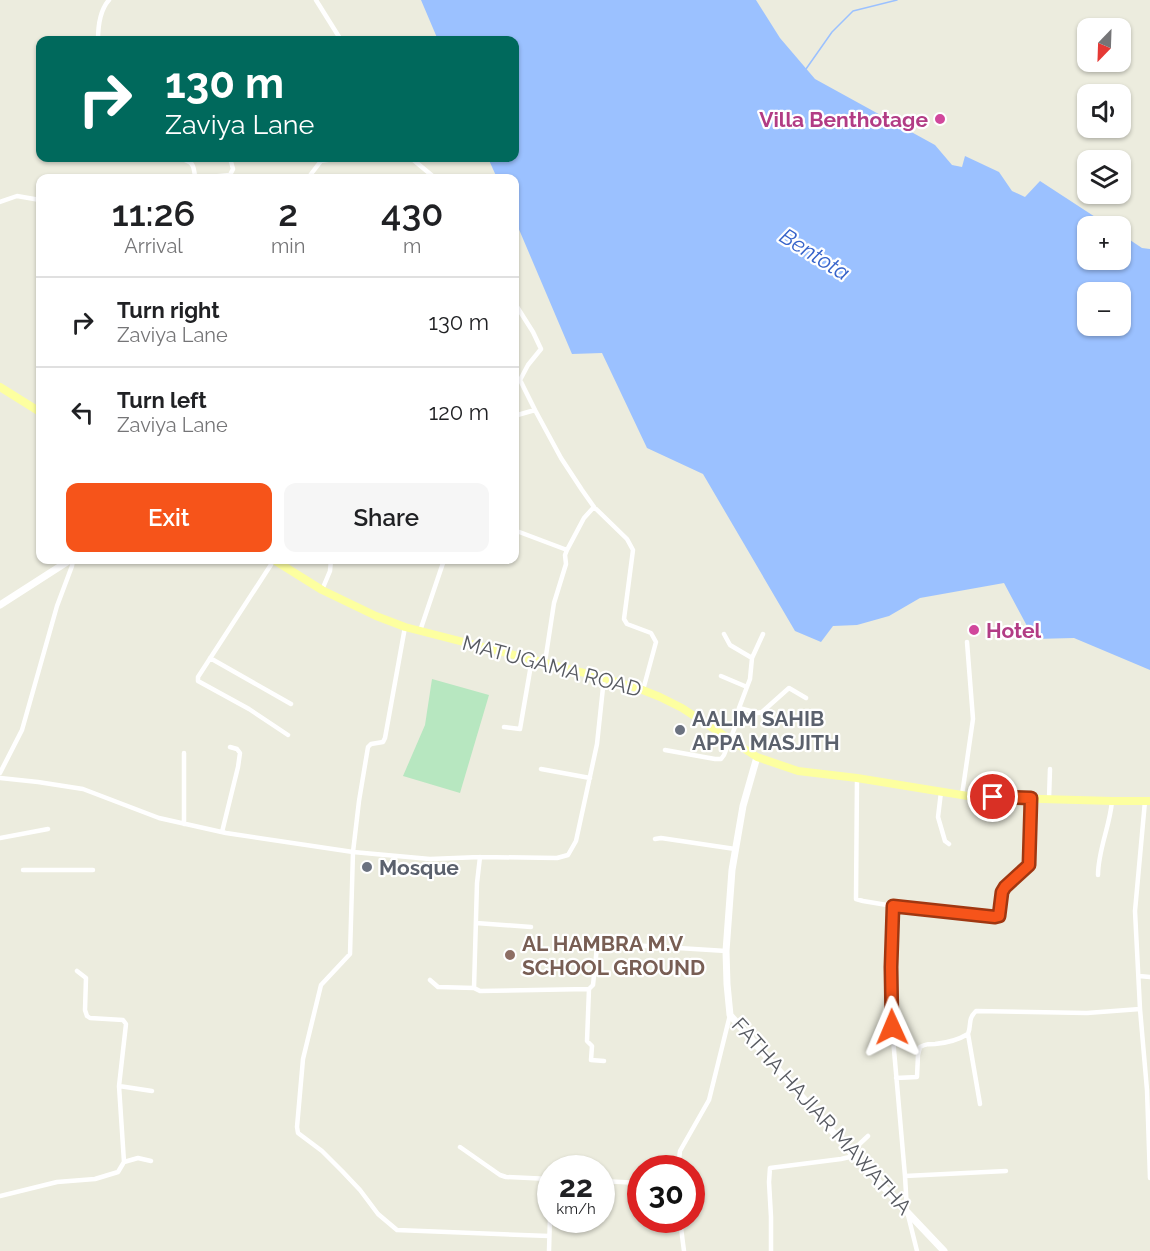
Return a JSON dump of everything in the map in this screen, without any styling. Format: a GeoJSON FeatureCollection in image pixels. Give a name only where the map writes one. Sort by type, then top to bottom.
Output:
{"type":"FeatureCollection","features":[{"type":"Feature","properties":{"kind":"main road"},"geometry":{"type":"LineString","coordinates":[[0,387],[36,410]]}},
{"type":"Feature","properties":{"kind":"main road","name":"MATUGAMA ROAD"},"geometry":{"type":"LineString","coordinates":[[280,564],[322,590],[405,627],[545,662],[643,690],[681,708],[757,757],[798,771],[974,797],[1147,801]]}},
{"type":"Feature","properties":{"kind":"street"},"geometry":{"type":"LineString","coordinates":[[98,36],[99,23],[105,4],[109,0]]}},
{"type":"Feature","properties":{"kind":"street"},"geometry":{"type":"LineString","coordinates":[[316,0],[339,36]]}},
{"type":"Feature","properties":{"kind":"street"},"geometry":{"type":"LineString","coordinates":[[311,174],[320,162]]}},
{"type":"Feature","properties":{"kind":"street"},"geometry":{"type":"LineString","coordinates":[[416,162],[430,174]]}},
{"type":"Feature","properties":{"kind":"street"},"geometry":{"type":"LineString","coordinates":[[0,202],[17,196],[36,199]]}},
{"type":"Feature","properties":{"kind":"street"},"geometry":{"type":"LineString","coordinates":[[519,310],[541,349],[520,380],[561,458],[594,507],[627,538],[633,550],[624,619],[627,624],[651,633],[656,642],[643,690]]}},
{"type":"Feature","properties":{"kind":"street"},"geometry":{"type":"LineString","coordinates":[[519,415],[535,410]]}},
{"type":"Feature","properties":{"kind":"street"},"geometry":{"type":"LineString","coordinates":[[545,662],[554,603],[566,564],[565,555],[584,518],[594,507]]}},
{"type":"Feature","properties":{"kind":"street"},"geometry":{"type":"LineString","coordinates":[[519,532],[567,550]]}},
{"type":"Feature","properties":{"kind":"street"},"geometry":{"type":"LineString","coordinates":[[0,604],[65,564]]}},
{"type":"Feature","properties":{"kind":"street"},"geometry":{"type":"LineString","coordinates":[[0,773],[22,730],[57,606],[72,564]]}},
{"type":"Feature","properties":{"kind":"street"},"geometry":{"type":"LineString","coordinates":[[271,564],[198,677],[198,681],[249,709],[288,735]]}},
{"type":"Feature","properties":{"kind":"street"},"geometry":{"type":"LineString","coordinates":[[322,590],[331,564]]}},
{"type":"Feature","properties":{"kind":"street"},"geometry":{"type":"LineString","coordinates":[[420,631],[443,564]]}},
{"type":"Feature","properties":{"kind":"street"},"geometry":{"type":"LineString","coordinates":[[405,627],[385,738],[383,742],[371,744],[368,747],[353,852],[350,954],[321,985],[303,1059],[298,1133],[322,1151],[360,1190],[378,1214],[397,1230],[549,1236]]}},
{"type":"Feature","properties":{"kind":"street"},"geometry":{"type":"LineString","coordinates":[[724,634],[730,645],[752,658]]}},
{"type":"Feature","properties":{"kind":"street"},"geometry":{"type":"LineString","coordinates":[[665,750],[721,759],[737,722],[739,708],[750,679],[752,658],[764,634]]}},
{"type":"Feature","properties":{"kind":"street"},"geometry":{"type":"LineString","coordinates":[[962,795],[973,719],[967,642]]}},
{"type":"Feature","properties":{"kind":"street"},"geometry":{"type":"LineString","coordinates":[[210,658],[291,704]]}},
{"type":"Feature","properties":{"kind":"street"},"geometry":{"type":"LineString","coordinates":[[504,728],[520,729],[532,659]]}},
{"type":"Feature","properties":{"kind":"street"},"geometry":{"type":"LineString","coordinates":[[721,676],[747,687]]}},
{"type":"Feature","properties":{"kind":"street"},"geometry":{"type":"LineString","coordinates":[[0,778],[83,789],[159,818],[183,824],[353,852],[430,859],[556,858],[568,855],[576,841],[597,744],[604,678]]}},
{"type":"Feature","properties":{"kind":"street"},"geometry":{"type":"LineString","coordinates":[[739,708],[762,712],[789,688],[806,698]]}},
{"type":"Feature","properties":{"kind":"street"},"geometry":{"type":"LineString","coordinates":[[222,832],[240,753],[237,749],[230,747]]}},
{"type":"Feature","properties":{"kind":"street"},"geometry":{"type":"LineString","coordinates":[[183,824],[184,753]]}},
{"type":"Feature","properties":{"kind":"street","name":"FATHA HAJIAR MAWATHA"},"geometry":{"type":"LineString","coordinates":[[757,757],[742,806],[732,870],[726,951],[730,1015],[853,1154],[944,1251]]}},
{"type":"Feature","properties":{"kind":"street"},"geometry":{"type":"LineString","coordinates":[[541,769],[590,778]]}},
{"type":"Feature","properties":{"kind":"street"},"geometry":{"type":"LineString","coordinates":[[1049,799],[1050,769]]}},
{"type":"Feature","properties":{"kind":"street"},"geometry":{"type":"LineString","coordinates":[[857,778],[856,898],[893,906],[999,916],[1002,892],[1029,865],[1031,798]]}},
{"type":"Feature","properties":{"kind":"street"},"geometry":{"type":"LineString","coordinates":[[941,792],[938,817],[945,841],[949,844]]}},
{"type":"Feature","properties":{"kind":"street"},"geometry":{"type":"LineString","coordinates":[[1098,875],[1098,865],[1113,801]]}},
{"type":"Feature","properties":{"kind":"street"},"geometry":{"type":"LineString","coordinates":[[1147,801],[1135,910],[1147,1090],[1150,1178]]}},
{"type":"Feature","properties":{"kind":"street"},"geometry":{"type":"LineString","coordinates":[[0,838],[48,829]]}},
{"type":"Feature","properties":{"kind":"street"},"geometry":{"type":"LineString","coordinates":[[655,839],[735,849]]}},
{"type":"Feature","properties":{"kind":"street"},"geometry":{"type":"LineString","coordinates":[[474,988],[477,883],[480,857]]}},
{"type":"Feature","properties":{"kind":"street"},"geometry":{"type":"LineString","coordinates":[[23,870],[93,870]]}},
{"type":"Feature","properties":{"kind":"street"},"geometry":{"type":"LineString","coordinates":[[893,906],[891,1007],[907,1211],[917,1251]]}},
{"type":"Feature","properties":{"kind":"street"},"geometry":{"type":"LineString","coordinates":[[476,922],[531,927]]}},
{"type":"Feature","properties":{"kind":"street"},"geometry":{"type":"LineString","coordinates":[[603,1061],[591,1060],[592,1046],[587,1041],[589,990],[593,986],[599,943],[726,951]]}},
{"type":"Feature","properties":{"kind":"street"},"geometry":{"type":"LineString","coordinates":[[0,1196],[57,1182],[95,1179],[118,1172],[124,1162],[119,1086],[126,1024],[123,1020],[87,1016],[85,1010],[86,978],[77,971]]}},
{"type":"Feature","properties":{"kind":"street"},"geometry":{"type":"LineString","coordinates":[[1139,976],[1150,977]]}},
{"type":"Feature","properties":{"kind":"street"},"geometry":{"type":"LineString","coordinates":[[430,980],[438,987],[474,988],[480,991],[589,990]]}},
{"type":"Feature","properties":{"kind":"street"},"geometry":{"type":"LineString","coordinates":[[980,1104],[968,1034],[971,1016],[976,1011],[1087,1013],[1140,1009]]}},
{"type":"Feature","properties":{"kind":"street"},"geometry":{"type":"LineString","coordinates":[[680,1155],[709,1100],[730,1015]]}},
{"type":"Feature","properties":{"kind":"street"},"geometry":{"type":"LineString","coordinates":[[896,1078],[917,1077],[920,1047],[927,1043],[935,1044],[961,1039],[968,1034]]}},
{"type":"Feature","properties":{"kind":"street"},"geometry":{"type":"LineString","coordinates":[[119,1086],[152,1091]]}},
{"type":"Feature","properties":{"kind":"street"},"geometry":{"type":"LineString","coordinates":[[771,1251],[770,1168],[841,1159],[853,1154],[868,1136]]}},
{"type":"Feature","properties":{"kind":"street"},"geometry":{"type":"LineString","coordinates":[[460,1147],[500,1175],[537,1178]]}},
{"type":"Feature","properties":{"kind":"street"},"geometry":{"type":"LineString","coordinates":[[124,1162],[138,1158],[151,1161]]}},
{"type":"Feature","properties":{"kind":"street"},"geometry":{"type":"LineString","coordinates":[[905,1176],[1006,1171]]}},
{"type":"Feature","properties":{"kind":"street"},"geometry":{"type":"LineString","coordinates":[[549,1233],[549,1251]]}},
{"type":"Feature","properties":{"kind":"street"},"geometry":{"type":"LineString","coordinates":[[682,1233],[684,1251]]}},
{"type":"Feature","properties":{"kind":"green space"},"geometry":{"type":"Polygon","coordinates":[[[432,679],[489,695],[460,793],[403,776],[425,725],[432,679]]]}},
{"type":"Feature","properties":{"kind":"water","name":"Bentota"},"geometry":{"type":"Polygon","coordinates":[[[421,0],[756,0],[780,38],[815,79],[935,145],[952,165],[962,167],[965,156],[999,172],[1012,191],[1025,197],[1040,181],[1094,216],[1077,216],[1077,270],[1131,270],[1131,241],[1142,248],[1150,249],[1150,670],[1074,638],[1034,639],[1004,583],[920,598],[889,616],[857,625],[833,626],[821,642],[795,631],[703,474],[647,448],[602,353],[572,354],[519,229],[519,174],[495,174],[490,162],[519,162],[519,36],[436,36],[421,0]]]}},
{"type":"Feature","properties":{"kind":"waterway"},"geometry":{"type":"LineString","coordinates":[[806,69],[832,32],[853,11],[897,0]]}},
{"type":"Feature","properties":{"kind":"place","name":"Villa Benthotage"},"geometry":{"type":"Point","coordinates":[940,119]}},
{"type":"Feature","properties":{"kind":"place","name":"Hotel"},"geometry":{"type":"Point","coordinates":[974,630]}},
{"type":"Feature","properties":{"kind":"place","name":"AALIM SAHIB APPA MASJITH"},"geometry":{"type":"Point","coordinates":[680,730]}},
{"type":"Feature","properties":{"kind":"place","name":"Mosque"},"geometry":{"type":"Point","coordinates":[367,867]}},
{"type":"Feature","properties":{"kind":"place","name":"AL HAMBRA M.V SCHOOL GROUND"},"geometry":{"type":"Point","coordinates":[510,955]}},
{"type":"Feature","properties":{"kind":"route"},"geometry":{"type":"LineString","coordinates":[[892,1027],[893,906],[999,916],[1002,892],[1007,884],[1029,865],[1031,798],[993,797]]}}]}
